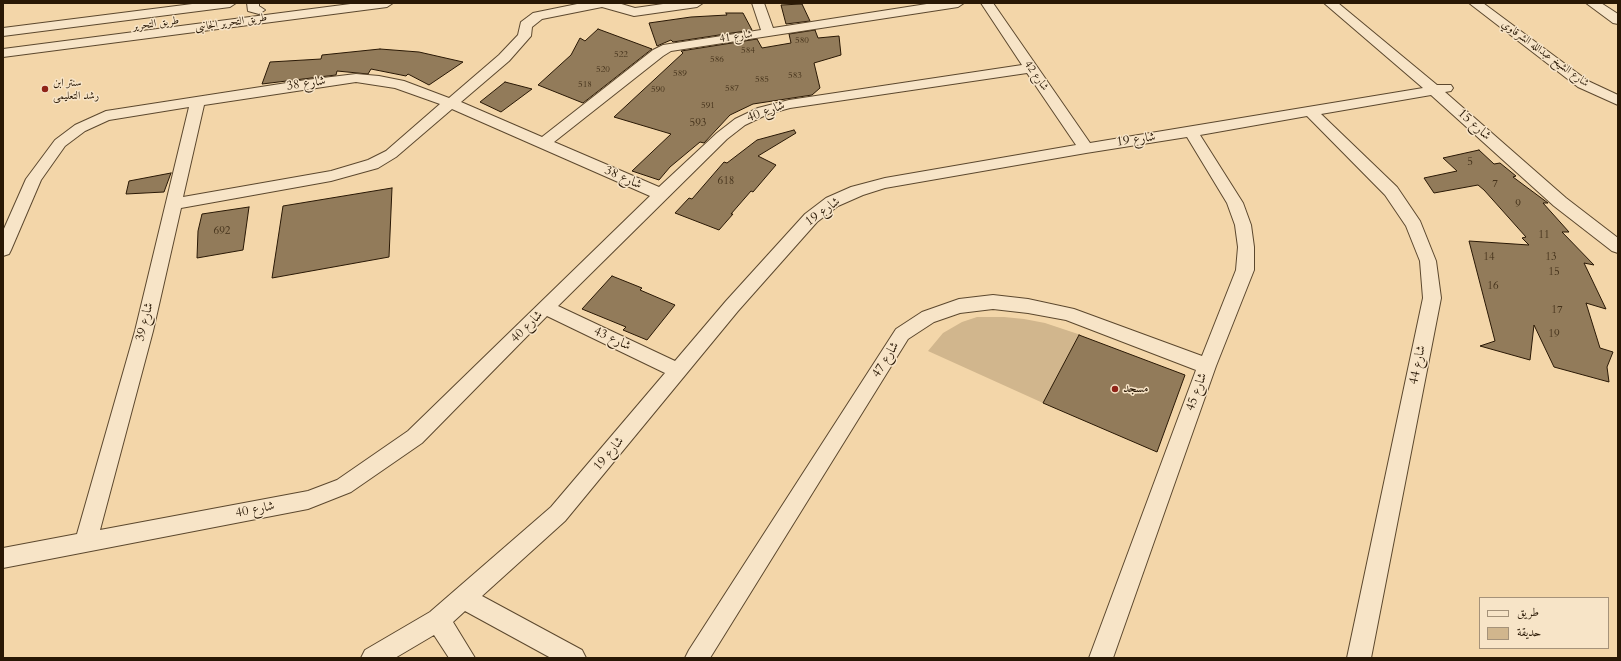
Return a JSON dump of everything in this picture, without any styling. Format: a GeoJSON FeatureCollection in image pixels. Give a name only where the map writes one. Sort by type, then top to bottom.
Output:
{"type":"FeatureCollection","features":[{"type":"Feature","properties":{"kind":"street","name":"طريق التحرير"},"geometry":{"type":"LineString","coordinates":[[3,32],[230,3]]}},
{"type":"Feature","properties":{"kind":"street","name":"طريق التحرير"},"geometry":{"type":"LineString","coordinates":[[3,45],[207,17],[256,7],[310,3]]}},
{"type":"Feature","properties":{"kind":"street","name":"طريق التحرير الجانبى"},"geometry":{"type":"LineString","coordinates":[[3,53],[387,3]]}},
{"type":"Feature","properties":{"kind":"street"},"geometry":{"type":"LineString","coordinates":[[173,204],[263,189],[353,171],[391,154],[504,58],[524,36],[526,25],[538,16],[603,3],[634,12],[697,3]]}},
{"type":"Feature","properties":{"kind":"street"},"geometry":{"type":"LineString","coordinates":[[758,3],[768,32]]}},
{"type":"Feature","properties":{"kind":"street","name":"شارع 41"},"geometry":{"type":"LineString","coordinates":[[544,144],[658,53],[668,48],[958,3]]}},
{"type":"Feature","properties":{"kind":"street","name":"شارع 42"},"geometry":{"type":"LineString","coordinates":[[987,3],[1086,148]]}},
{"type":"Feature","properties":{"kind":"street","name":"شارع 15"},"geometry":{"type":"LineString","coordinates":[[1330,3],[1440,89],[1618,234]]}},
{"type":"Feature","properties":{"kind":"street","name":"شارع 15"},"geometry":{"type":"LineString","coordinates":[[1346,3],[1560,202],[1618,248]]}},
{"type":"Feature","properties":{"kind":"street","name":"شارع الشيخ عبدالله الشرقاوي"},"geometry":{"type":"LineString","coordinates":[[1475,3],[1583,84],[1618,101]]}},
{"type":"Feature","properties":{"kind":"street"},"geometry":{"type":"LineString","coordinates":[[1592,3],[1618,20]]}},
{"type":"Feature","properties":{"kind":"street"},"geometry":{"type":"LineString","coordinates":[[3,24],[157,4]]}},
{"type":"Feature","properties":{"kind":"street"},"geometry":{"type":"LineString","coordinates":[[207,17],[216,10],[214,5]]}},
{"type":"Feature","properties":{"kind":"street"},"geometry":{"type":"LineString","coordinates":[[88,13],[112,18]]}},
{"type":"Feature","properties":{"kind":"street"},"geometry":{"type":"LineString","coordinates":[[109,39],[141,26]]}},
{"type":"Feature","properties":{"kind":"street","name":"شارع 40"},"geometry":{"type":"LineString","coordinates":[[3,558],[308,500],[344,486],[415,437],[605,248],[722,136],[740,122],[763,111],[789,104],[1030,68]]}},
{"type":"Feature","properties":{"kind":"street","name":"شارع 38"},"geometry":{"type":"LineString","coordinates":[[3,250],[34,179],[60,143],[80,128],[106,116],[306,84],[356,78],[400,84],[450,103],[662,195]]}},
{"type":"Feature","properties":{"kind":"street","name":"شارع 19"},"geometry":{"type":"LineString","coordinates":[[373,658],[438,620],[558,514],[732,306],[811,218],[832,202],[857,191],[885,183],[1440,89]]}},
{"type":"Feature","properties":{"kind":"street","name":"شارع 39"},"geometry":{"type":"LineString","coordinates":[[86,541],[144,331],[198,101]]}},
{"type":"Feature","properties":{"kind":"street","name":"شارع 44"},"geometry":{"type":"LineString","coordinates":[[1311,112],[1391,191],[1414,225],[1428,261],[1432,298],[1359,658]]}},
{"type":"Feature","properties":{"kind":"street","name":"شارع 45"},"geometry":{"type":"LineString","coordinates":[[1101,658],[1207,366],[1244,270],[1246,247],[1243,225],[1235,203],[1191,132]]}},
{"type":"Feature","properties":{"kind":"street","name":"شارع 47"},"geometry":{"type":"LineString","coordinates":[[697,658],[902,334],[928,317],[959,306],[993,302],[1028,306],[1068,314],[1207,366]]}},
{"type":"Feature","properties":{"kind":"street","name":"شارع 43"},"geometry":{"type":"LineString","coordinates":[[546,308],[678,371]]}},
{"type":"Feature","properties":{"kind":"street"},"geometry":{"type":"LineString","coordinates":[[464,598],[574,658]]}},
{"type":"Feature","properties":{"kind":"street"},"geometry":{"type":"LineString","coordinates":[[438,620],[463,658]]}},
{"type":"Feature","properties":{"kind":"green space"},"geometry":{"type":"Polygon","coordinates":[[[977,317],[1024,319],[1045,323],[1081,335],[1079,335],[1043,403],[928,351],[943,333],[962,322],[977,317]]]}},
{"type":"Feature","properties":{"kind":"building"},"geometry":{"type":"Polygon","coordinates":[[[802,4],[810,21],[786,24],[781,5],[802,4]]]}},
{"type":"Feature","properties":{"kind":"building"},"geometry":{"type":"Polygon","coordinates":[[[726,13],[743,13],[752,30],[673,42],[671,40],[657,46],[649,23],[691,17],[727,15],[726,13]]]}},
{"type":"Feature","properties":{"kind":"building"},"geometry":{"type":"Polygon","coordinates":[[[598,29],[652,49],[583,103],[538,85],[571,55],[580,38],[585,41],[598,29]]]}},
{"type":"Feature","properties":{"kind":"building"},"geometry":{"type":"Polygon","coordinates":[[[815,30],[818,38],[839,36],[841,55],[814,63],[820,88],[812,95],[753,104],[730,115],[704,143],[700,142],[670,167],[659,180],[632,171],[671,134],[614,117],[683,53],[681,51],[757,39],[762,48],[791,43],[789,34],[815,30]]]}},
{"type":"Feature","properties":{"kind":"building"},"geometry":{"type":"Polygon","coordinates":[[[380,49],[419,52],[463,62],[429,85],[408,74],[406,76],[371,69],[368,74],[337,71],[336,75],[262,84],[270,62],[321,59],[322,55],[380,49]]]}},
{"type":"Feature","properties":{"kind":"building"},"geometry":{"type":"Polygon","coordinates":[[[505,82],[532,89],[501,112],[480,102],[505,82]]]}},
{"type":"Feature","properties":{"kind":"building"},"geometry":{"type":"Polygon","coordinates":[[[794,130],[796,133],[758,156],[776,165],[753,192],[751,191],[719,230],[675,213],[689,198],[692,199],[724,162],[727,163],[757,140],[794,130]]]}},
{"type":"Feature","properties":{"kind":"building"},"geometry":{"type":"Polygon","coordinates":[[[1479,150],[1494,164],[1500,163],[1516,176],[1513,177],[1548,203],[1543,203],[1569,232],[1562,232],[1594,265],[1584,263],[1606,309],[1586,303],[1600,348],[1613,352],[1607,367],[1609,382],[1554,367],[1534,325],[1530,360],[1480,346],[1495,341],[1469,241],[1529,245],[1522,238],[1526,237],[1478,185],[1434,193],[1424,178],[1457,171],[1443,158],[1479,150]]]}},
{"type":"Feature","properties":{"kind":"building"},"geometry":{"type":"Polygon","coordinates":[[[171,173],[164,192],[126,194],[129,181],[171,173]]]}},
{"type":"Feature","properties":{"kind":"building"},"geometry":{"type":"Polygon","coordinates":[[[392,188],[389,257],[272,278],[283,206],[392,188]]]}},
{"type":"Feature","properties":{"kind":"building"},"geometry":{"type":"Polygon","coordinates":[[[249,207],[243,250],[197,258],[198,231],[202,214],[249,207]]]}},
{"type":"Feature","properties":{"kind":"building"},"geometry":{"type":"Polygon","coordinates":[[[612,276],[642,288],[640,290],[675,305],[647,340],[623,330],[626,327],[582,309],[612,276]]]}},
{"type":"Feature","properties":{"kind":"building","name":"مسجد"},"geometry":{"type":"Polygon","coordinates":[[[1079,335],[1185,375],[1157,452],[1043,403],[1079,335]]]}},
{"type":"Feature","properties":{"kind":"place","name":"سنتر ابن رشد التعليمى"},"geometry":{"type":"Point","coordinates":[45,89]}},
{"type":"Feature","properties":{"kind":"place","name":"مسجد"},"geometry":{"type":"Point","coordinates":[1115,389]}}]}
